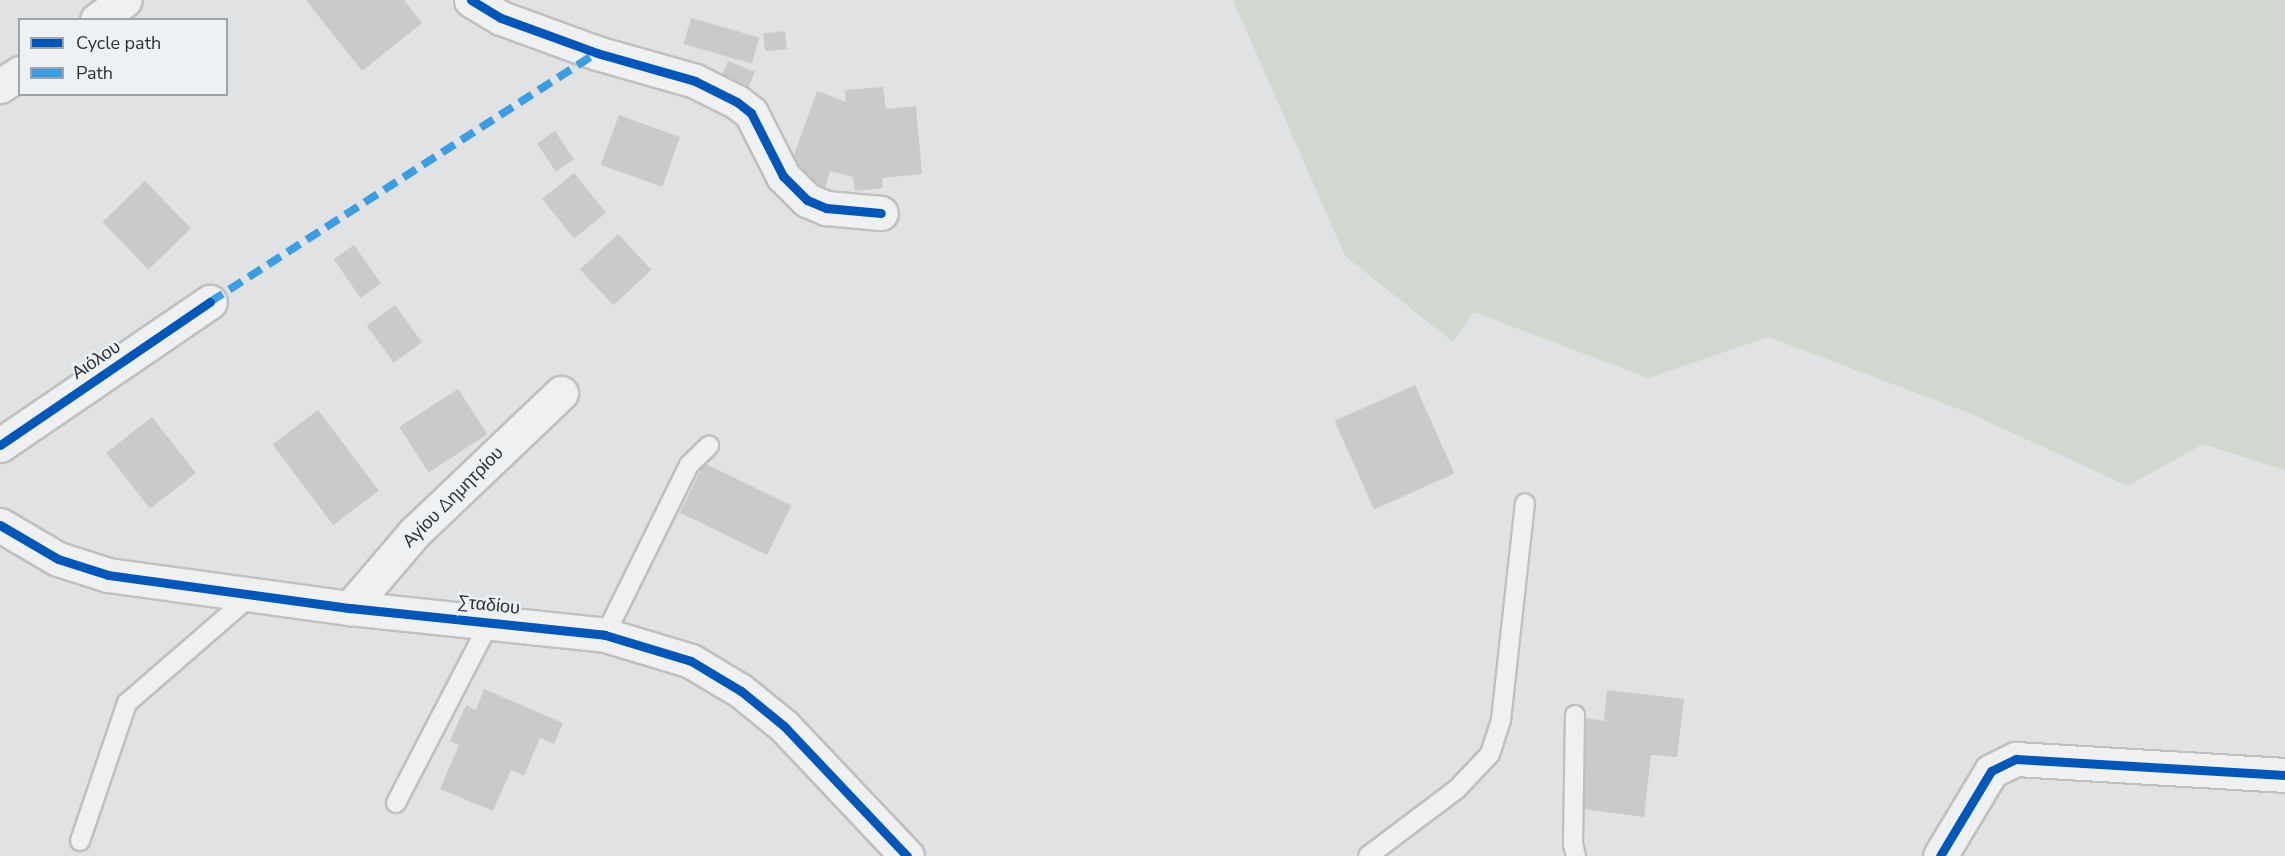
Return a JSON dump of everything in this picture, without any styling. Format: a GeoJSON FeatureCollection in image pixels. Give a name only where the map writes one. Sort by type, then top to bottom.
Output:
{"type":"FeatureCollection","features":[{"type":"Feature","properties":{"kind":"street"},"geometry":{"type":"LineString","coordinates":[[100,18],[125,0]]}},
{"type":"Feature","properties":{"kind":"street"},"geometry":{"type":"LineString","coordinates":[[471,0],[501,18],[597,53],[694,81],[737,102],[751,112],[783,176],[807,200],[826,208],[881,213]]}},
{"type":"Feature","properties":{"kind":"street"},"geometry":{"type":"LineString","coordinates":[[0,86],[18,74]]}},
{"type":"Feature","properties":{"kind":"street","name":"Αιόλου"},"geometry":{"type":"LineString","coordinates":[[0,445],[210,302]]}},
{"type":"Feature","properties":{"kind":"street","name":"Αγίου Δημητρίου"},"geometry":{"type":"LineString","coordinates":[[351,608],[414,532],[561,393]]}},
{"type":"Feature","properties":{"kind":"street","name":"Σταδίου"},"geometry":{"type":"LineString","coordinates":[[0,525],[82,568],[351,608],[605,635],[691,662],[741,691],[784,726],[907,856]]}},
{"type":"Feature","properties":{"kind":"street"},"geometry":{"type":"LineString","coordinates":[[1940,856],[1991,771],[2016,759],[2285,775]]}},
{"type":"Feature","properties":{"kind":"lane"},"geometry":{"type":"LineString","coordinates":[[605,635],[689,465],[709,446]]}},
{"type":"Feature","properties":{"kind":"lane"},"geometry":{"type":"LineString","coordinates":[[1368,856],[1456,789],[1490,754],[1501,720],[1525,503]]}},
{"type":"Feature","properties":{"kind":"lane"},"geometry":{"type":"LineString","coordinates":[[80,841],[127,703],[254,593]]}},
{"type":"Feature","properties":{"kind":"lane"},"geometry":{"type":"LineString","coordinates":[[396,803],[490,622]]}},
{"type":"Feature","properties":{"kind":"lane"},"geometry":{"type":"LineString","coordinates":[[1575,715],[1573,844],[1576,856]]}},
{"type":"Feature","properties":{"kind":"shaded area"},"geometry":{"type":"Polygon","coordinates":[[[1233,0],[2285,0],[2285,470],[2203,444],[2128,486],[1969,413],[1769,337],[1648,378],[1474,312],[1453,342],[1345,256],[1233,0]]]}},
{"type":"Feature","properties":{"kind":"building"},"geometry":{"type":"Polygon","coordinates":[[[306,0],[404,0],[422,23],[362,71],[306,0]]]}},
{"type":"Feature","properties":{"kind":"building"},"geometry":{"type":"Polygon","coordinates":[[[691,18],[759,38],[752,64],[684,44],[691,18]]]}},
{"type":"Feature","properties":{"kind":"building"},"geometry":{"type":"Polygon","coordinates":[[[785,31],[787,49],[765,51],[763,33],[785,31]]]}},
{"type":"Feature","properties":{"kind":"building"},"geometry":{"type":"Polygon","coordinates":[[[728,61],[755,72],[744,98],[718,87],[728,61]]]}},
{"type":"Feature","properties":{"kind":"building"},"geometry":{"type":"Polygon","coordinates":[[[883,87],[886,109],[916,106],[922,174],[882,178],[883,188],[855,191],[853,177],[830,171],[825,188],[788,172],[817,91],[846,102],[845,90],[883,87]]]}},
{"type":"Feature","properties":{"kind":"building"},"geometry":{"type":"Polygon","coordinates":[[[619,115],[680,137],[662,187],[601,165],[619,115]]]}},
{"type":"Feature","properties":{"kind":"building"},"geometry":{"type":"Polygon","coordinates":[[[555,131],[574,159],[556,171],[537,143],[555,131]]]}},
{"type":"Feature","properties":{"kind":"building"},"geometry":{"type":"Polygon","coordinates":[[[574,173],[606,213],[574,238],[542,199],[574,173]]]}},
{"type":"Feature","properties":{"kind":"building"},"geometry":{"type":"Polygon","coordinates":[[[145,181],[191,228],[148,269],[103,222],[145,181]]]}},
{"type":"Feature","properties":{"kind":"building"},"geometry":{"type":"Polygon","coordinates":[[[618,234],[651,270],[613,305],[580,269],[618,234]]]}},
{"type":"Feature","properties":{"kind":"building"},"geometry":{"type":"Polygon","coordinates":[[[354,245],[381,284],[360,298],[334,259],[354,245]]]}},
{"type":"Feature","properties":{"kind":"building"},"geometry":{"type":"Polygon","coordinates":[[[395,305],[422,342],[394,363],[367,326],[395,305]]]}},
{"type":"Feature","properties":{"kind":"building"},"geometry":{"type":"Polygon","coordinates":[[[1415,385],[1454,474],[1374,509],[1335,421],[1415,385]]]}},
{"type":"Feature","properties":{"kind":"building"},"geometry":{"type":"Polygon","coordinates":[[[458,389],[487,434],[429,472],[399,427],[458,389]]]}},
{"type":"Feature","properties":{"kind":"building"},"geometry":{"type":"Polygon","coordinates":[[[318,410],[379,491],[333,525],[272,444],[318,410]]]}},
{"type":"Feature","properties":{"kind":"building"},"geometry":{"type":"Polygon","coordinates":[[[152,417],[196,473],[150,509],[106,453],[152,417]]]}},
{"type":"Feature","properties":{"kind":"building"},"geometry":{"type":"Polygon","coordinates":[[[704,463],[791,506],[767,555],[680,512],[704,463]]]}},
{"type":"Feature","properties":{"kind":"building"},"geometry":{"type":"Polygon","coordinates":[[[484,689],[563,723],[554,744],[540,738],[524,776],[511,770],[493,811],[440,789],[459,745],[450,741],[466,705],[476,710],[484,689]]]}},
{"type":"Feature","properties":{"kind":"building"},"geometry":{"type":"Polygon","coordinates":[[[1607,690],[1684,699],[1677,757],[1651,755],[1644,817],[1575,808],[1585,718],[1604,721],[1607,690]]]}},
{"type":"Feature","properties":{"kind":"marked path"},"geometry":{"type":"LineString","coordinates":[[210,302],[597,53]]}},
{"type":"Feature","properties":{"kind":"cycle path"},"geometry":{"type":"LineString","coordinates":[[471,0],[501,18],[597,53],[695,81],[737,102],[751,113],[783,176],[807,200],[826,208],[881,213]]}},
{"type":"Feature","properties":{"kind":"cycle path"},"geometry":{"type":"LineString","coordinates":[[0,445],[210,302]]}},
{"type":"Feature","properties":{"kind":"cycle path"},"geometry":{"type":"LineString","coordinates":[[0,525],[58,559],[108,575],[350,608],[605,635],[691,661],[741,691],[784,726],[907,856]]}},
{"type":"Feature","properties":{"kind":"cycle path"},"geometry":{"type":"LineString","coordinates":[[1940,856],[1991,771],[2016,759],[2285,775]]}}]}
